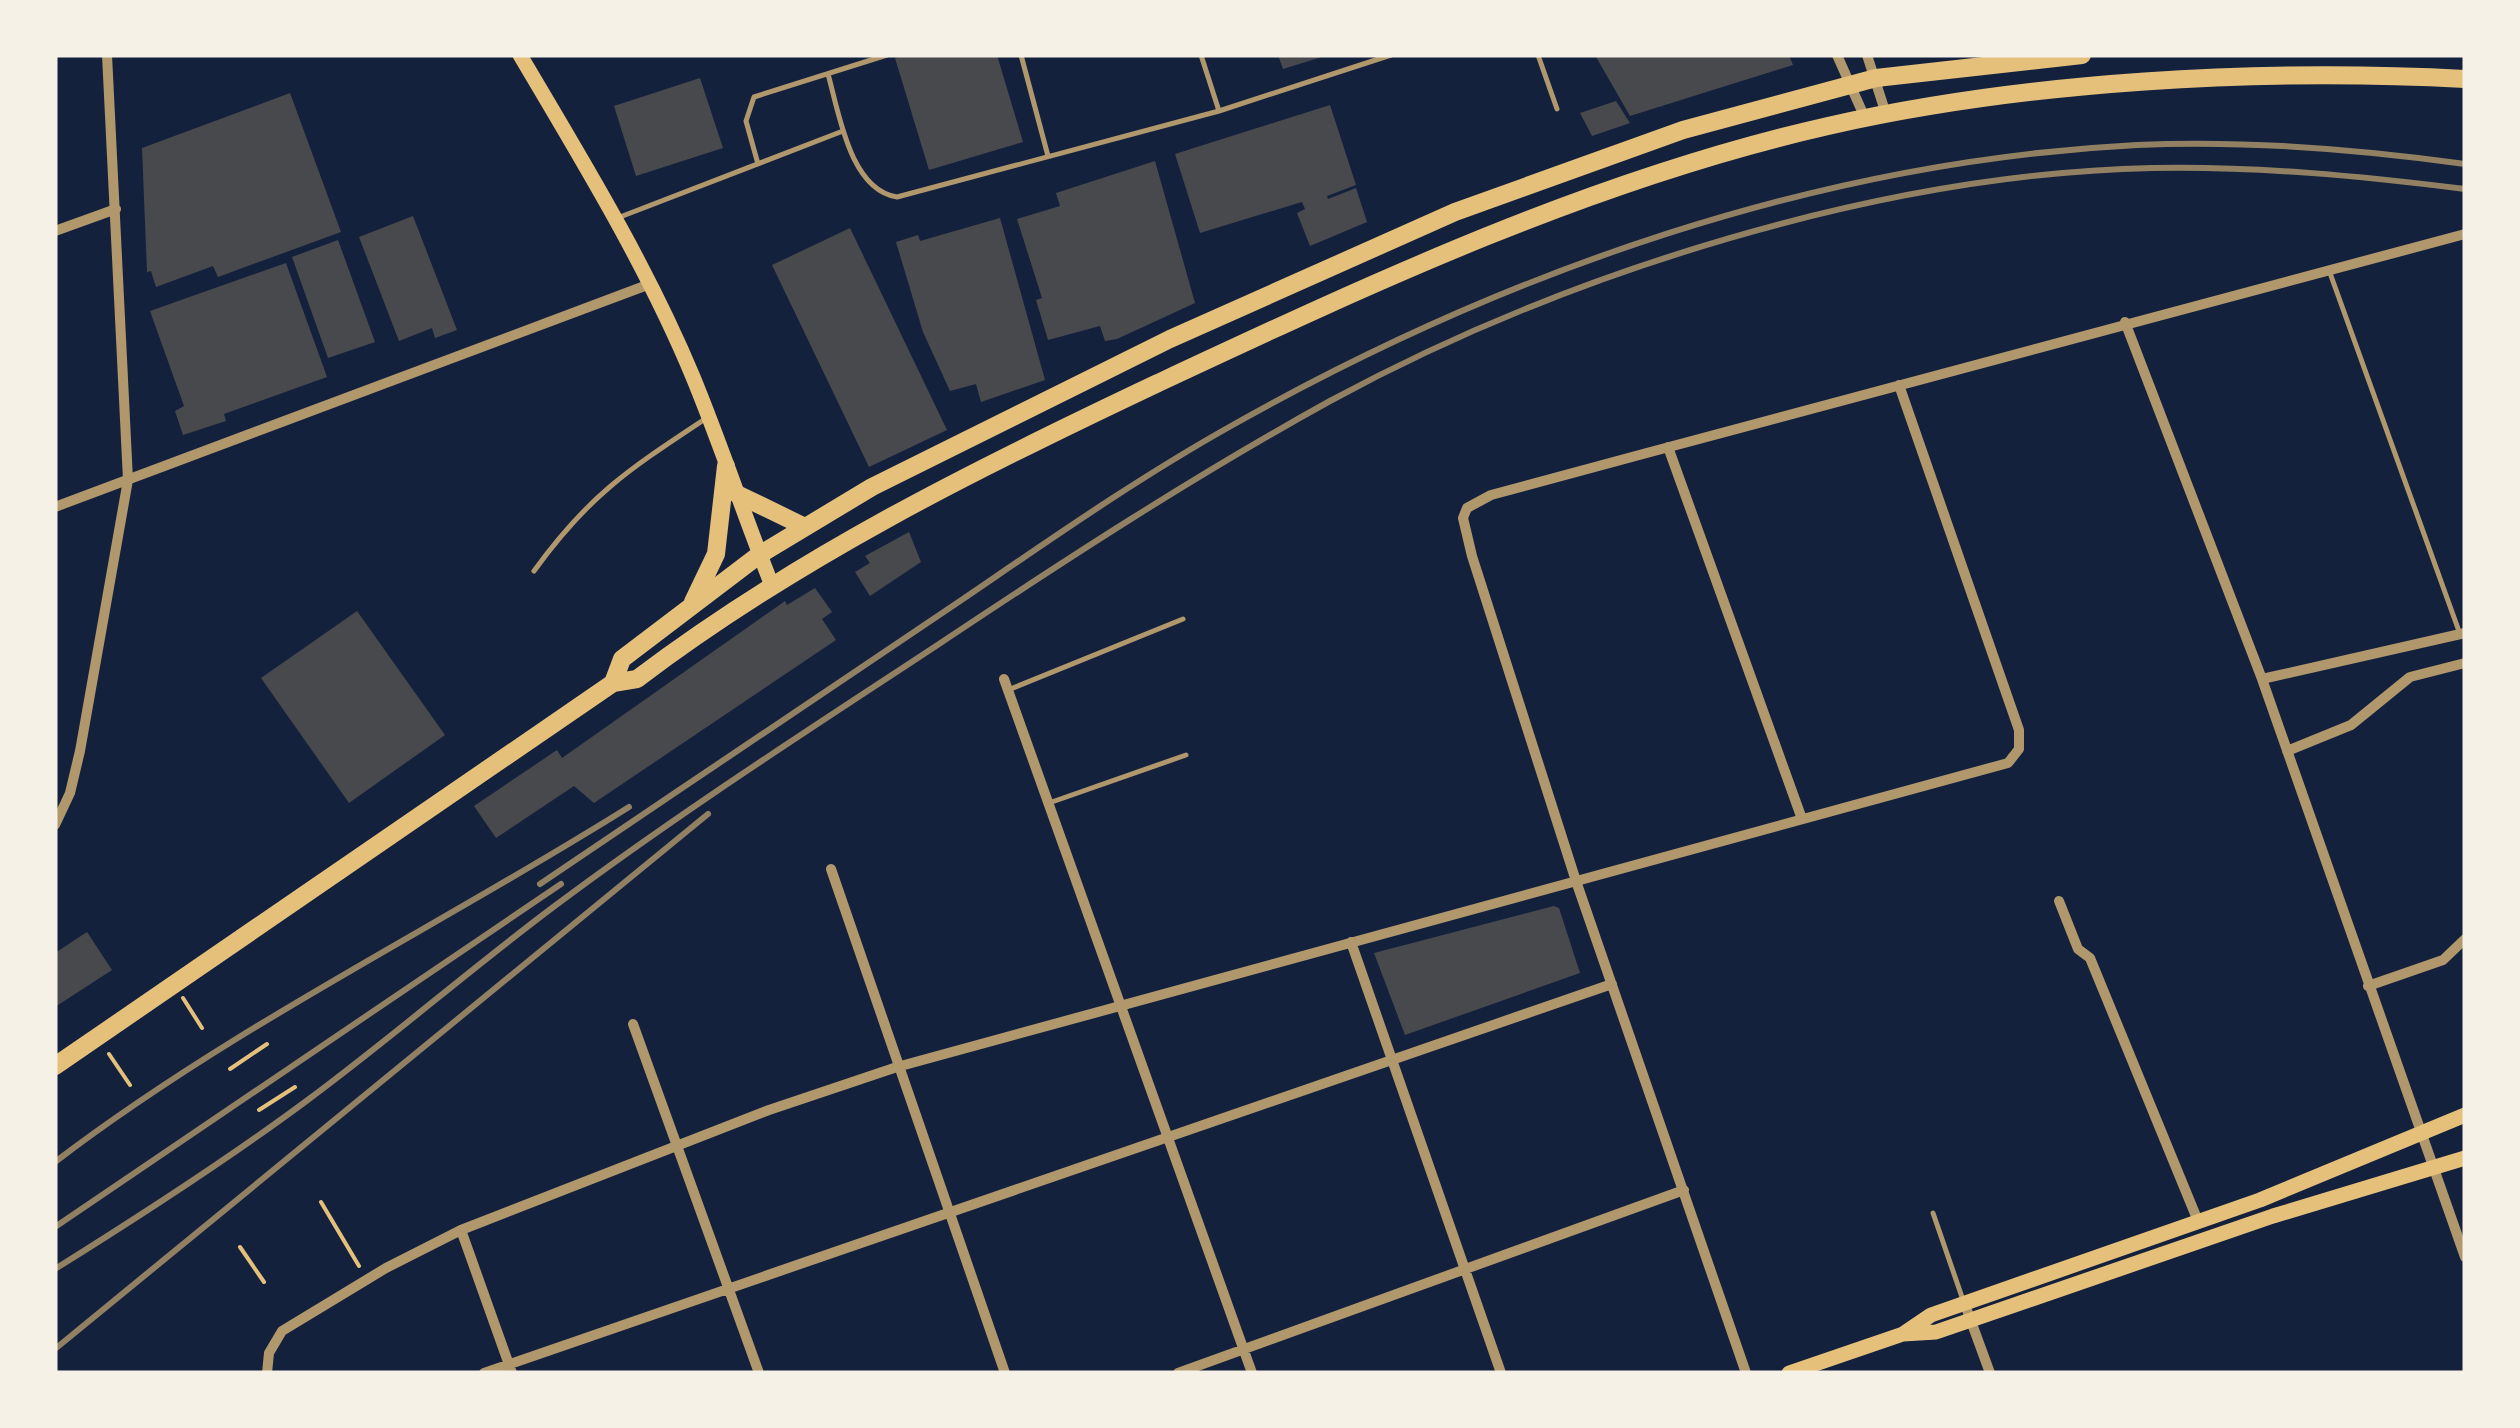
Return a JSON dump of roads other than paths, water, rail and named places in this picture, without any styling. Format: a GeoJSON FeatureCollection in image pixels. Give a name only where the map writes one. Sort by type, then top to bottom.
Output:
{"type":"FeatureCollection","features":[{"type":"Feature","properties":{"kind":"main road"},"geometry":{"type":"LineString","coordinates":[[520,55],[617,218],[650,284],[708,417],[771,583]]}},
{"type":"Feature","properties":{"kind":"main road"},"geometry":{"type":"LineString","coordinates":[[613,683],[622,659],[760,554],[872,487],[1170,339],[1455,212],[1683,130],[1876,78],[1975,60],[2082,55]]}},
{"type":"Feature","properties":{"kind":"main road"},"geometry":{"type":"LineString","coordinates":[[55,1066],[613,683],[637,679],[771,583],[980,468],[1230,349],[1459,248],[1696,161],[1886,114],[2012,95],[2174,82],[2465,79]]}},
{"type":"Feature","properties":{"kind":"main road"},"geometry":{"type":"LineString","coordinates":[[688,611],[716,554],[726,466]]}},
{"type":"Feature","properties":{"kind":"main road"},"geometry":{"type":"LineString","coordinates":[[737,494],[804,526]]}},
{"type":"Feature","properties":{"kind":"main road"},"geometry":{"type":"LineString","coordinates":[[1903,1334],[1930,1315],[2198,1221],[2420,1130],[2465,1116]]}},
{"type":"Feature","properties":{"kind":"main road"},"geometry":{"type":"LineString","coordinates":[[1789,1373],[1903,1334],[1936,1332],[1971,1322],[2273,1216],[2465,1158]]}},
{"type":"Feature","properties":{"kind":"street"},"geometry":{"type":"LineString","coordinates":[[55,825],[70,794],[80,751],[128,480],[107,55]]}},
{"type":"Feature","properties":{"kind":"street"},"geometry":{"type":"LineString","coordinates":[[1837,55],[1866,118]]}},
{"type":"Feature","properties":{"kind":"street"},"geometry":{"type":"LineString","coordinates":[[1867,55],[1886,114]]}},
{"type":"Feature","properties":{"kind":"street"},"geometry":{"type":"LineString","coordinates":[[55,231],[116,208]]}},
{"type":"Feature","properties":{"kind":"street"},"geometry":{"type":"LineString","coordinates":[[1746,1373],[1576,881],[1464,529],[1467,508],[1491,496],[1668,447],[2465,234]]}},
{"type":"Feature","properties":{"kind":"street"},"geometry":{"type":"LineString","coordinates":[[55,507],[650,284]]}},
{"type":"Feature","properties":{"kind":"street"},"geometry":{"type":"LineString","coordinates":[[2126,322],[2262,678],[2465,1257]]}},
{"type":"Feature","properties":{"kind":"street"},"geometry":{"type":"LineString","coordinates":[[267,1373],[269,1353],[282,1331],[367,1279],[460,1230],[676,1145],[897,1066],[1995,768],[2015,757],[2018,730],[1899,386]]}},
{"type":"Feature","properties":{"kind":"street"},"geometry":{"type":"LineString","coordinates":[[1668,447],[1802,820]]}},
{"type":"Feature","properties":{"kind":"street"},"geometry":{"type":"LineString","coordinates":[[2262,678],[2463,634]]}},
{"type":"Feature","properties":{"kind":"street"},"geometry":{"type":"LineString","coordinates":[[2287,751],[2351,725],[2410,677],[2465,663]]}},
{"type":"Feature","properties":{"kind":"street"},"geometry":{"type":"LineString","coordinates":[[1006,685],[1172,1139],[1252,1373]]}},
{"type":"Feature","properties":{"kind":"street"},"geometry":{"type":"LineString","coordinates":[[830,869],[1005,1373]]}},
{"type":"Feature","properties":{"kind":"street"},"geometry":{"type":"LineString","coordinates":[[2058,901],[2078,950],[2090,958],[2198,1221]]}},
{"type":"Feature","properties":{"kind":"street"},"geometry":{"type":"LineString","coordinates":[[2368,986],[2443,960],[2465,939]]}},
{"type":"Feature","properties":{"kind":"street"},"geometry":{"type":"LineString","coordinates":[[1351,942],[1501,1373]]}},
{"type":"Feature","properties":{"kind":"street"},"geometry":{"type":"LineString","coordinates":[[484,1373],[510,1368],[949,1210],[1172,1139],[1612,984]]}},
{"type":"Feature","properties":{"kind":"street"},"geometry":{"type":"LineString","coordinates":[[633,1024],[759,1373]]}},
{"type":"Feature","properties":{"kind":"street"},"geometry":{"type":"LineString","coordinates":[[1178,1373],[1684,1190]]}},
{"type":"Feature","properties":{"kind":"street"},"geometry":{"type":"LineString","coordinates":[[460,1230],[510,1368]]}},
{"type":"Feature","properties":{"kind":"street"},"geometry":{"type":"LineString","coordinates":[[1964,1302],[1990,1373]]}},
{"type":"Feature","properties":{"kind":"lane"},"geometry":{"type":"LineString","coordinates":[[758,164],[746,121],[754,97],[887,55]]}},
{"type":"Feature","properties":{"kind":"lane"},"geometry":{"type":"LineString","coordinates":[[1020,55],[1048,156]]}},
{"type":"Feature","properties":{"kind":"lane"},"geometry":{"type":"LineString","coordinates":[[1201,55],[1220,111]]}},
{"type":"Feature","properties":{"kind":"lane"},"geometry":{"type":"LineString","coordinates":[[828,74],[844,131],[869,185],[881,194],[897,196],[1220,111],[1391,55]]}},
{"type":"Feature","properties":{"kind":"lane"},"geometry":{"type":"LineString","coordinates":[[1538,55],[1557,110]]}},
{"type":"Feature","properties":{"kind":"lane"},"geometry":{"type":"LineString","coordinates":[[617,218],[844,131]]}},
{"type":"Feature","properties":{"kind":"lane"},"geometry":{"type":"LineString","coordinates":[[2329,270],[2463,634]]}},
{"type":"Feature","properties":{"kind":"lane"},"geometry":{"type":"LineString","coordinates":[[534,571],[569,522],[610,482],[708,417]]}},
{"type":"Feature","properties":{"kind":"lane"},"geometry":{"type":"LineString","coordinates":[[1006,685],[1183,619]]}},
{"type":"Feature","properties":{"kind":"lane"},"geometry":{"type":"LineString","coordinates":[[1049,803],[1186,755]]}},
{"type":"Feature","properties":{"kind":"lane"},"geometry":{"type":"LineString","coordinates":[[1933,1213],[1964,1302]]}},
{"type":"Feature","properties":{"kind":"railway"},"geometry":{"type":"LineString","coordinates":[[540,884],[1196,446],[1336,370],[1555,273],[1668,233],[1783,200],[1900,174],[2018,155],[2137,145],[2219,144],[2342,150],[2465,164]]}},
{"type":"Feature","properties":{"kind":"railway"},"geometry":{"type":"LineString","coordinates":[[55,1269],[274,1124],[552,908],[742,774],[1180,489],[1330,401],[1423,354],[1623,272],[1729,238],[1836,210],[1943,189],[2049,174],[2152,168],[2309,173],[2465,189]]}},
{"type":"Feature","properties":{"kind":"railway"},"geometry":{"type":"LineString","coordinates":[[55,1162],[124,1112],[265,1021],[629,807]]}},
{"type":"Feature","properties":{"kind":"railway"},"geometry":{"type":"LineString","coordinates":[[55,1349],[708,814]]}},
{"type":"Feature","properties":{"kind":"railway"},"geometry":{"type":"LineString","coordinates":[[55,1227],[561,884]]}}]}
